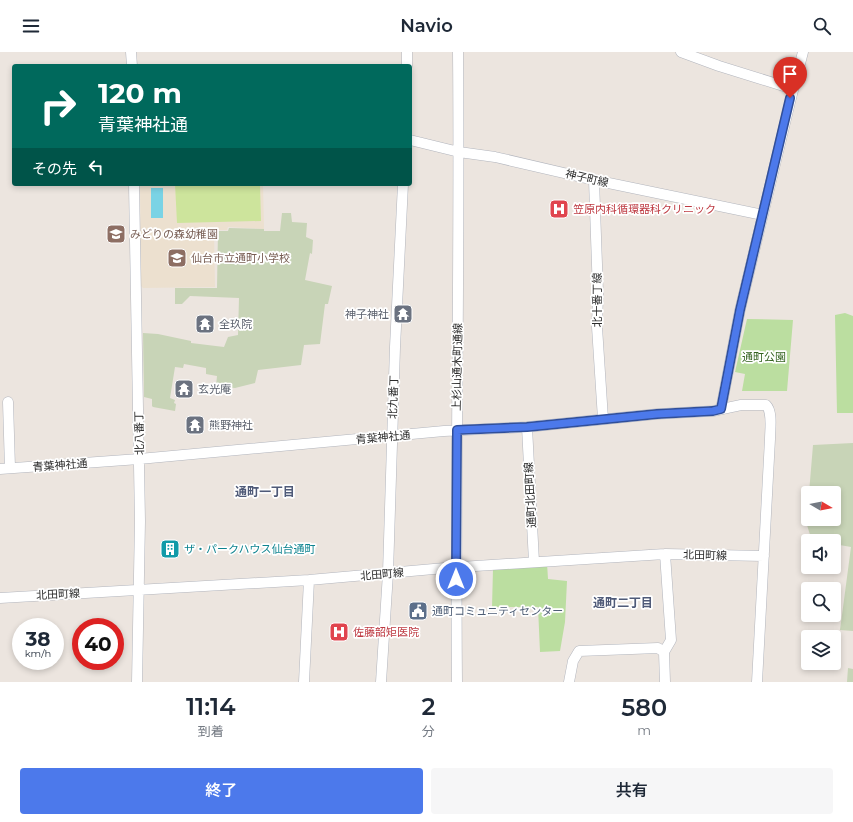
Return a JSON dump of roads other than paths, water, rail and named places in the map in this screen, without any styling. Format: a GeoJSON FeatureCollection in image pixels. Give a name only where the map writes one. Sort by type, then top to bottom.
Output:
{"type":"FeatureCollection","features":[{"type":"Feature","properties":{"kind":"street"},"geometry":{"type":"LineString","coordinates":[[131,52],[132,64]]}},
{"type":"Feature","properties":{"kind":"street"},"geometry":{"type":"LineString","coordinates":[[407,52],[407,64]]}},
{"type":"Feature","properties":{"kind":"street","name":"上杉山通木町通線"},"geometry":{"type":"LineString","coordinates":[[457,682],[458,52]]}},
{"type":"Feature","properties":{"kind":"street"},"geometry":{"type":"LineString","coordinates":[[681,52],[719,66],[793,89]]}},
{"type":"Feature","properties":{"kind":"street"},"geometry":{"type":"LineString","coordinates":[[721,409],[740,310],[803,52]]}},
{"type":"Feature","properties":{"kind":"street","name":"神子町線"},"geometry":{"type":"LineString","coordinates":[[412,140],[459,152],[495,157],[594,180],[763,215]]}},
{"type":"Feature","properties":{"kind":"street","name":"北十番丁線"},"geometry":{"type":"LineString","coordinates":[[594,180],[598,334],[603,419]]}},
{"type":"Feature","properties":{"kind":"street","name":"北八番丁"},"geometry":{"type":"LineString","coordinates":[[134,186],[140,590],[137,682]]}},
{"type":"Feature","properties":{"kind":"street","name":"北九番丁"},"geometry":{"type":"LineString","coordinates":[[381,682],[388,573],[392,437],[403,186]]}},
{"type":"Feature","properties":{"kind":"street"},"geometry":{"type":"LineString","coordinates":[[5,469],[8,402]]}},
{"type":"Feature","properties":{"kind":"street","name":"青葉神社通"},"geometry":{"type":"LineString","coordinates":[[5,469],[139,459],[457,430],[527,427],[721,409],[741,405],[766,404],[769,408],[770,426],[764,556]]}},
{"type":"Feature","properties":{"kind":"street","name":"通町北田町線"},"geometry":{"type":"LineString","coordinates":[[527,427],[534,562]]}},
{"type":"Feature","properties":{"kind":"street"},"geometry":{"type":"LineString","coordinates":[[665,682],[664,652],[671,640],[666,554]]}},
{"type":"Feature","properties":{"kind":"street","name":"北田町線"},"geometry":{"type":"LineString","coordinates":[[0,598],[309,580],[534,562],[666,554],[764,556]]}},
{"type":"Feature","properties":{"kind":"street"},"geometry":{"type":"LineString","coordinates":[[757,682],[764,556]]}},
{"type":"Feature","properties":{"kind":"street"},"geometry":{"type":"LineString","coordinates":[[304,682],[309,580]]}},
{"type":"Feature","properties":{"kind":"street"},"geometry":{"type":"LineString","coordinates":[[568,682],[573,661],[579,651],[658,648],[664,652]]}},
{"type":"Feature","properties":{"kind":"water"},"geometry":{"type":"Polygon","coordinates":[[[151,188],[163,188],[163,218],[151,218],[151,188]]]}},
{"type":"Feature","properties":{"kind":"place","name":"笠原内科循環器科クリニック"},"geometry":{"type":"Point","coordinates":[559,209]}},
{"type":"Feature","properties":{"kind":"place","name":"みどりの森幼稚園"},"geometry":{"type":"Point","coordinates":[116,234]}},
{"type":"Feature","properties":{"kind":"place","name":"仙台市立通町小学校"},"geometry":{"type":"Point","coordinates":[177,258]}},
{"type":"Feature","properties":{"kind":"place","name":"神子神社"},"geometry":{"type":"Point","coordinates":[403,314]}},
{"type":"Feature","properties":{"kind":"place","name":"全玖院"},"geometry":{"type":"Point","coordinates":[205,324]}},
{"type":"Feature","properties":{"kind":"place","name":"玄光庵"},"geometry":{"type":"Point","coordinates":[184,389]}},
{"type":"Feature","properties":{"kind":"place","name":"熊野神社"},"geometry":{"type":"Point","coordinates":[195,425]}},
{"type":"Feature","properties":{"kind":"place","name":"ザ・パークハウス仙台通町"},"geometry":{"type":"Point","coordinates":[170,549]}},
{"type":"Feature","properties":{"kind":"place","name":"通町コミュニティセンター"},"geometry":{"type":"Point","coordinates":[418,611]}},
{"type":"Feature","properties":{"kind":"place","name":"佐藤韶矩医院"},"geometry":{"type":"Point","coordinates":[339,632]}},
{"type":"Feature","properties":{"kind":"district","name":"通町一丁目"},"geometry":{"type":"Point","coordinates":[265,491]}},
{"type":"Feature","properties":{"kind":"district","name":"通町二丁目"},"geometry":{"type":"Point","coordinates":[623,602]}},
{"type":"Feature","properties":{"kind":"park label","name":"通町公園"},"geometry":{"type":"Point","coordinates":[764,357]}}]}
